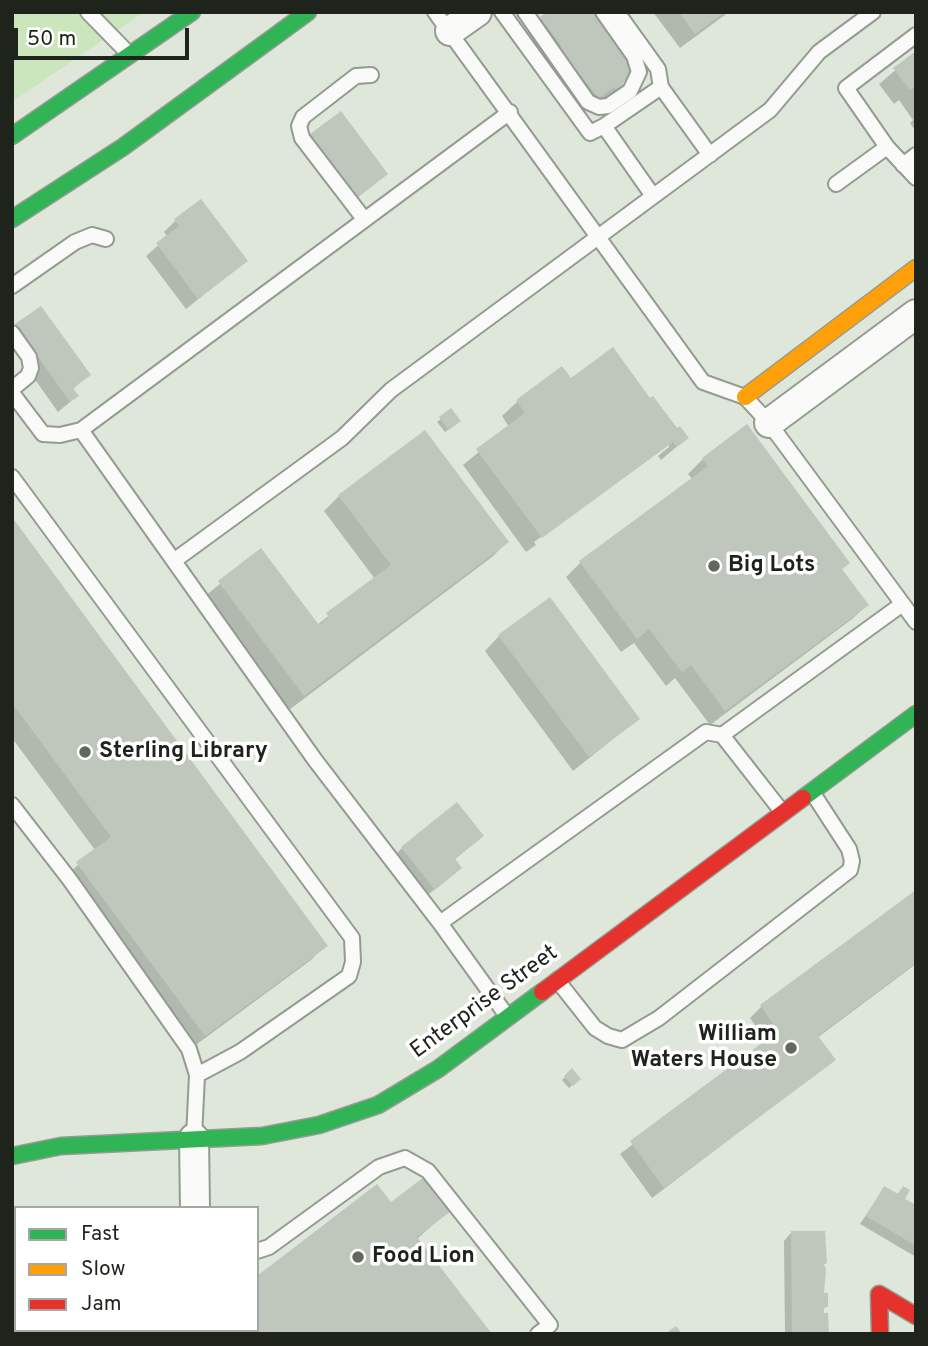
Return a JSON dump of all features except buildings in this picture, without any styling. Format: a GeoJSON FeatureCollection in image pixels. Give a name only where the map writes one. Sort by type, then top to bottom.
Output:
{"type":"FeatureCollection","features":[{"type":"Feature","properties":{"kind":"street"},"geometry":{"type":"LineString","coordinates":[[12,136],[192,12]]}},
{"type":"Feature","properties":{"kind":"street"},"geometry":{"type":"LineString","coordinates":[[12,219],[123,147],[308,12]]}},
{"type":"Feature","properties":{"kind":"street"},"geometry":{"type":"LineString","coordinates":[[443,21],[477,12]]}},
{"type":"Feature","properties":{"kind":"street"},"geometry":{"type":"LineString","coordinates":[[745,397],[916,268]]}},
{"type":"Feature","properties":{"kind":"street"},"geometry":{"type":"LineString","coordinates":[[769,423],[916,314]]}},
{"type":"Feature","properties":{"kind":"street","name":"Enterprise Street"},"geometry":{"type":"LineString","coordinates":[[12,1156],[61,1146],[262,1136],[319,1125],[378,1105],[438,1069],[556,979],[784,814],[916,713]]}},
{"type":"Feature","properties":{"kind":"street"},"geometry":{"type":"LineString","coordinates":[[194,1138],[195,1206]]}},
{"type":"Feature","properties":{"kind":"street"},"geometry":{"type":"LineString","coordinates":[[880,1334],[879,1294],[916,1316]]}},
{"type":"Feature","properties":{"kind":"lane"},"geometry":{"type":"LineString","coordinates":[[88,12],[130,55]]}},
{"type":"Feature","properties":{"kind":"lane"},"geometry":{"type":"LineString","coordinates":[[502,12],[590,133],[661,88]]}},
{"type":"Feature","properties":{"kind":"lane"},"geometry":{"type":"LineString","coordinates":[[525,12],[589,102],[599,107],[608,106],[630,91],[639,72],[634,56],[603,12]]}},
{"type":"Feature","properties":{"kind":"lane"},"geometry":{"type":"LineString","coordinates":[[617,12],[658,69],[661,88],[710,155]]}},
{"type":"Feature","properties":{"kind":"lane"},"geometry":{"type":"LineString","coordinates":[[175,561],[342,438],[391,390],[770,110],[819,52],[873,12]]}},
{"type":"Feature","properties":{"kind":"lane"},"geometry":{"type":"LineString","coordinates":[[443,21],[598,235],[637,294],[703,382],[745,397],[769,423],[916,622]]}},
{"type":"Feature","properties":{"kind":"lane"},"geometry":{"type":"LineString","coordinates":[[916,34],[846,88],[887,147],[911,171],[916,155]]}},
{"type":"Feature","properties":{"kind":"lane"},"geometry":{"type":"LineString","coordinates":[[363,219],[302,138],[299,126],[303,117],[356,76],[370,75]]}},
{"type":"Feature","properties":{"kind":"lane"},"geometry":{"type":"LineString","coordinates":[[12,333],[29,357],[31,368],[28,376],[12,391],[43,434],[60,435],[81,430],[510,112]]}},
{"type":"Feature","properties":{"kind":"lane"},"geometry":{"type":"LineString","coordinates":[[604,126],[653,196]]}},
{"type":"Feature","properties":{"kind":"lane"},"geometry":{"type":"LineString","coordinates":[[836,184],[887,147]]}},
{"type":"Feature","properties":{"kind":"lane"},"geometry":{"type":"LineString","coordinates":[[12,286],[75,242],[93,235],[106,239]]}},
{"type":"Feature","properties":{"kind":"lane"},"geometry":{"type":"LineString","coordinates":[[81,430],[315,760],[440,923],[507,1017]]}},
{"type":"Feature","properties":{"kind":"lane"},"geometry":{"type":"LineString","coordinates":[[12,477],[352,938],[353,961],[349,975],[240,1052],[197,1076]]}},
{"type":"Feature","properties":{"kind":"lane"},"geometry":{"type":"LineString","coordinates":[[722,735],[901,605]]}},
{"type":"Feature","properties":{"kind":"lane"},"geometry":{"type":"LineString","coordinates":[[440,923],[706,732],[722,735],[784,814]]}},
{"type":"Feature","properties":{"kind":"lane"},"geometry":{"type":"LineString","coordinates":[[556,979],[594,1028],[608,1036],[622,1041],[659,1018],[850,870],[852,861],[849,849],[813,792]]}},
{"type":"Feature","properties":{"kind":"lane"},"geometry":{"type":"LineString","coordinates":[[12,806],[174,1024],[189,1049],[197,1076],[194,1138]]}},
{"type":"Feature","properties":{"kind":"lane"},"geometry":{"type":"LineString","coordinates":[[259,1250],[270,1247],[379,1167],[405,1158],[428,1171],[550,1325],[538,1334]]}},
{"type":"Feature","properties":{"kind":"green space"},"geometry":{"type":"Polygon","coordinates":[[[12,12],[144,12],[12,102],[12,12]]]}},
{"type":"Feature","properties":{"kind":"traffic: fast"},"geometry":{"type":"LineString","coordinates":[[12,136],[192,12]]}},
{"type":"Feature","properties":{"kind":"traffic: fast"},"geometry":{"type":"LineString","coordinates":[[12,219],[123,147],[308,12]]}},
{"type":"Feature","properties":{"kind":"traffic: fast"},"geometry":{"type":"LineString","coordinates":[[803,798],[916,714]]}},
{"type":"Feature","properties":{"kind":"traffic: fast"},"geometry":{"type":"LineString","coordinates":[[12,1156],[61,1146],[262,1136],[319,1125],[378,1105],[438,1069],[542,992]]}},
{"type":"Feature","properties":{"kind":"traffic: slow"},"geometry":{"type":"LineString","coordinates":[[745,397],[916,268]]}},
{"type":"Feature","properties":{"kind":"traffic: jam"},"geometry":{"type":"LineString","coordinates":[[542,992],[803,798]]}},
{"type":"Feature","properties":{"kind":"traffic: jam"},"geometry":{"type":"LineString","coordinates":[[880,1334],[879,1294],[916,1316]]}},
{"type":"Feature","properties":{"kind":"place","name":"Big Lots"},"geometry":{"type":"Point","coordinates":[714,566]}},
{"type":"Feature","properties":{"kind":"place","name":"Sterling Library"},"geometry":{"type":"Point","coordinates":[85,752]}},
{"type":"Feature","properties":{"kind":"place","name":"William Waters House"},"geometry":{"type":"Point","coordinates":[791,1048]}},
{"type":"Feature","properties":{"kind":"place","name":"Food Lion"},"geometry":{"type":"Point","coordinates":[358,1257]}}]}
